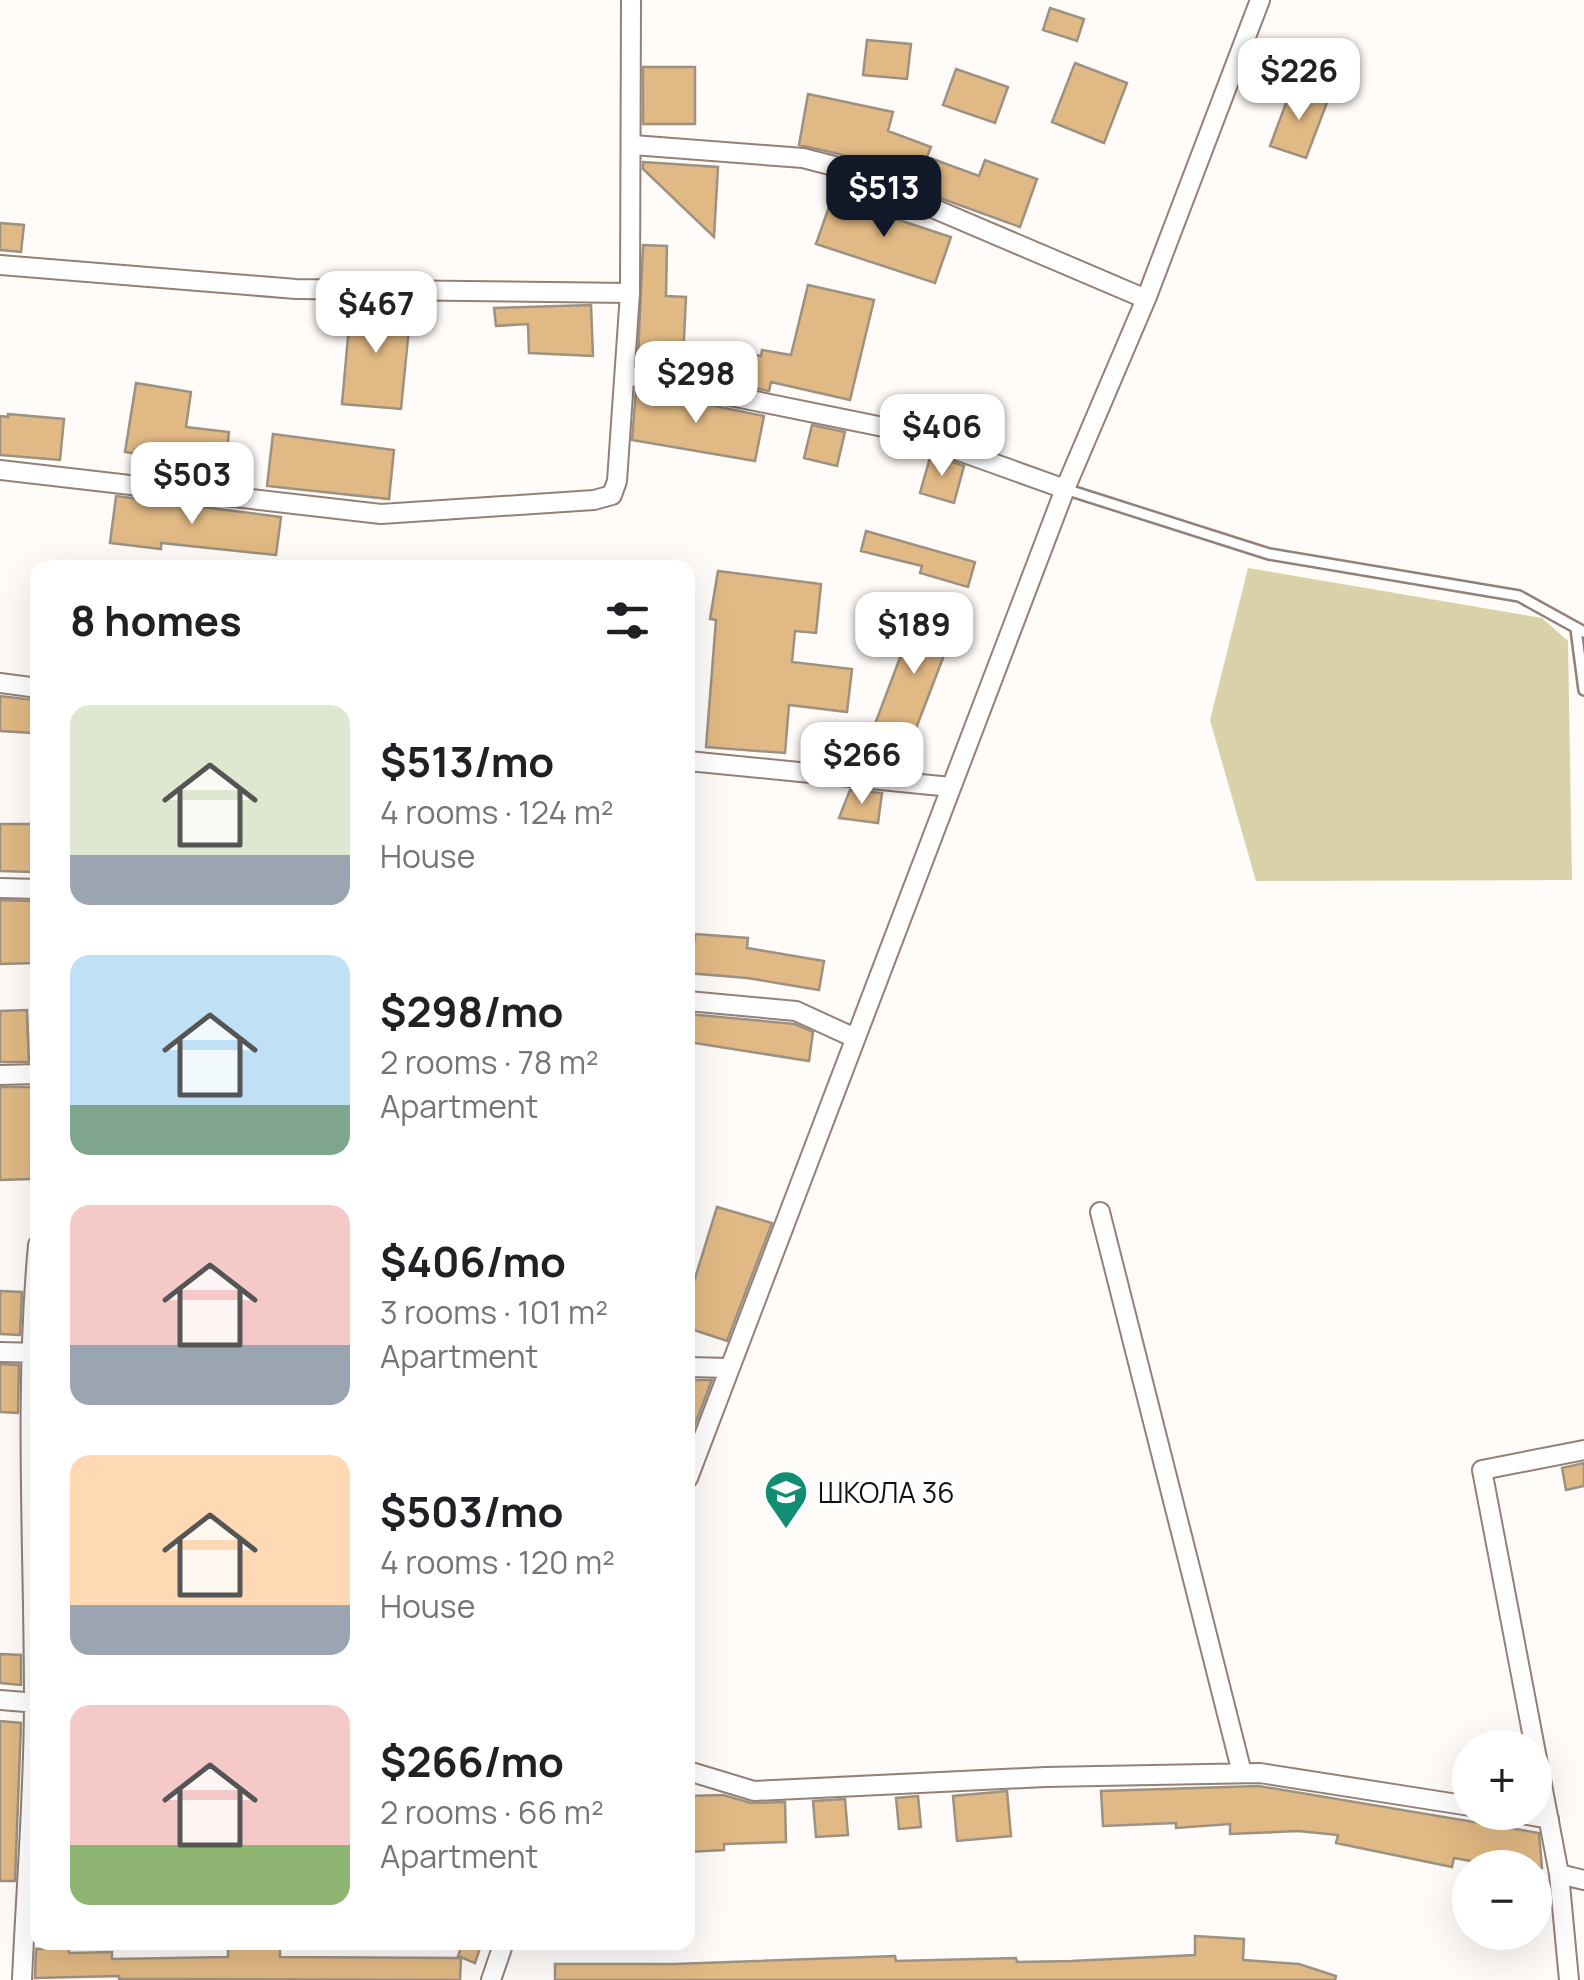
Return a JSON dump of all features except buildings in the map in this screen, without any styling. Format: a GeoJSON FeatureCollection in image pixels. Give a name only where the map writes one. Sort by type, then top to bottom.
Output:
{"type":"FeatureCollection","features":[{"type":"Feature","properties":{"kind":"street"},"geometry":{"type":"LineString","coordinates":[[0,470],[381,514],[594,500],[612,495],[617,481],[630,292],[631,0]]}},
{"type":"Feature","properties":{"kind":"street"},"geometry":{"type":"LineString","coordinates":[[695,1460],[1065,489],[1146,299],[1260,0]]}},
{"type":"Feature","properties":{"kind":"street"},"geometry":{"type":"LineString","coordinates":[[632,145],[803,158],[834,166],[1146,299]]}},
{"type":"Feature","properties":{"kind":"street"},"geometry":{"type":"LineString","coordinates":[[0,265],[296,289],[630,292]]}},
{"type":"Feature","properties":{"kind":"street"},"geometry":{"type":"LineString","coordinates":[[626,375],[902,431],[1065,489]]}},
{"type":"Feature","properties":{"kind":"street"},"geometry":{"type":"LineString","coordinates":[[0,682],[30,687]]}},
{"type":"Feature","properties":{"kind":"street"},"geometry":{"type":"LineString","coordinates":[[695,761],[950,787]]}},
{"type":"Feature","properties":{"kind":"street"},"geometry":{"type":"LineString","coordinates":[[0,888],[30,889]]}},
{"type":"Feature","properties":{"kind":"street"},"geometry":{"type":"LineString","coordinates":[[695,1001],[796,1011],[855,1038]]}},
{"type":"Feature","properties":{"kind":"street"},"geometry":{"type":"LineString","coordinates":[[0,1074],[30,1074]]}},
{"type":"Feature","properties":{"kind":"street"},"geometry":{"type":"LineString","coordinates":[[1100,1212],[1242,1773]]}},
{"type":"Feature","properties":{"kind":"street"},"geometry":{"type":"LineString","coordinates":[[0,1352],[30,1353]]}},
{"type":"Feature","properties":{"kind":"street"},"geometry":{"type":"LineString","coordinates":[[695,1367],[730,1368]]}},
{"type":"Feature","properties":{"kind":"street"},"geometry":{"type":"LineString","coordinates":[[1532,1730],[1482,1470],[1584,1450]]}},
{"type":"Feature","properties":{"kind":"street"},"geometry":{"type":"LineString","coordinates":[[0,1700],[30,1702]]}},
{"type":"Feature","properties":{"kind":"street"},"geometry":{"type":"LineString","coordinates":[[695,1773],[754,1791],[1046,1777],[1260,1773],[1452,1803]]}},
{"type":"Feature","properties":{"kind":"street"},"geometry":{"type":"LineString","coordinates":[[22,1980],[30,1821]]}},
{"type":"Feature","properties":{"kind":"street"},"geometry":{"type":"LineString","coordinates":[[1551,1830],[1570,1980]]}},
{"type":"Feature","properties":{"kind":"street"},"geometry":{"type":"LineString","coordinates":[[1559,1874],[1584,1880]]}},
{"type":"Feature","properties":{"kind":"street"},"geometry":{"type":"LineString","coordinates":[[491,1980],[501,1950]]}},
{"type":"Feature","properties":{"kind":"lane"},"geometry":{"type":"LineString","coordinates":[[1065,489],[1269,554],[1519,596],[1580,630],[1584,690]]}},
{"type":"Feature","properties":{"kind":"shaded area"},"geometry":{"type":"Polygon","coordinates":[[[1248,568],[1542,618],[1568,641],[1572,880],[1256,881],[1210,720],[1248,568]]]}},
{"type":"Feature","properties":{"kind":"place","name":"ШКОЛА 36"},"geometry":{"type":"Point","coordinates":[786,1530]}}]}
